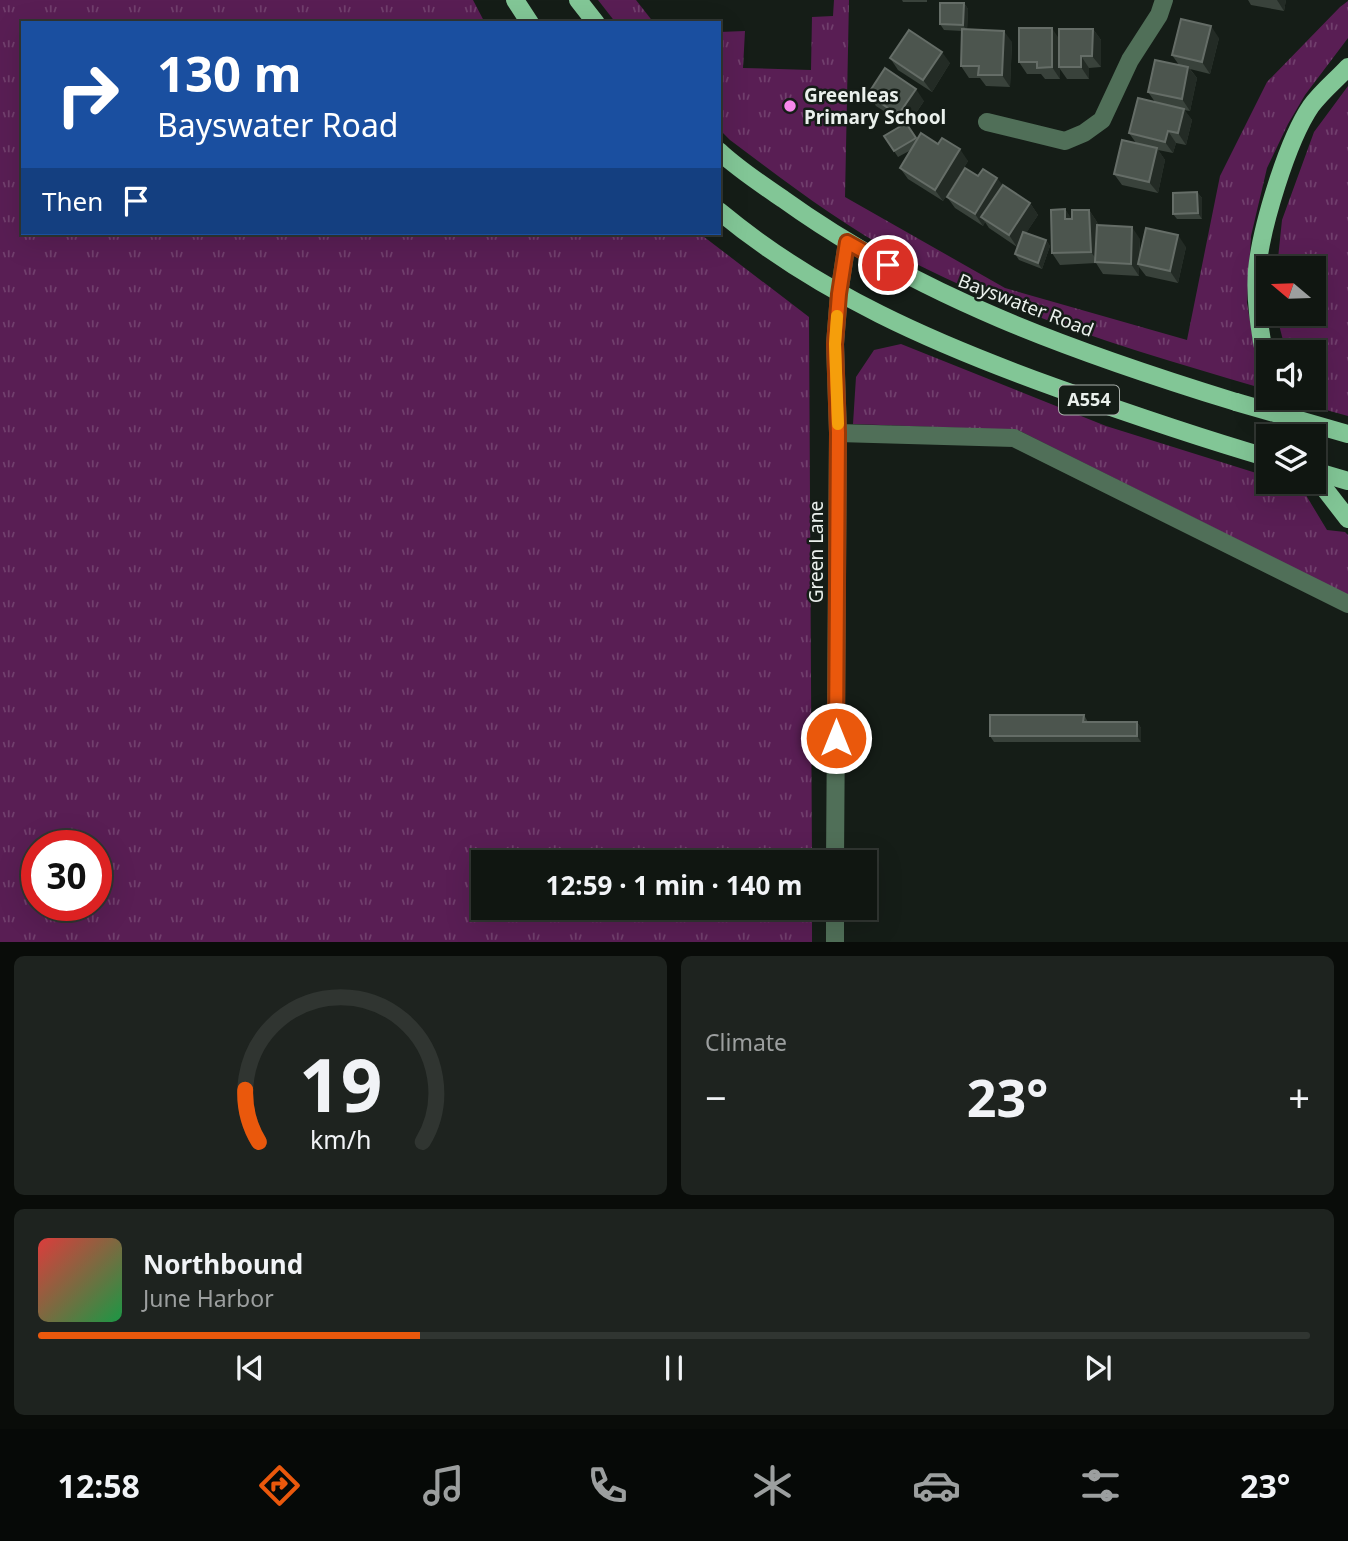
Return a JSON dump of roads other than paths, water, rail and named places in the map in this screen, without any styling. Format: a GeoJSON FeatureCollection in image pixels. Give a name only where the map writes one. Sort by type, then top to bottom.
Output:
{"type":"FeatureCollection","features":[{"type":"Feature","properties":{"kind":"main road"},"geometry":{"type":"LineString","coordinates":[[515,0],[529,21]]}},
{"type":"Feature","properties":{"kind":"main road"},"geometry":{"type":"LineString","coordinates":[[579,0],[595,21]]}},
{"type":"Feature","properties":{"kind":"main road"},"geometry":{"type":"LineString","coordinates":[[1262,340],[1257,270],[1268,216],[1287,154],[1311,107],[1348,67]]}},
{"type":"Feature","properties":{"kind":"main road","name":"Bayswater Road"},"geometry":{"type":"LineString","coordinates":[[721,152],[827,231],[962,303],[1162,379],[1348,434]]}},
{"type":"Feature","properties":{"kind":"main road","name":"A554"},"geometry":{"type":"LineString","coordinates":[[721,213],[755,241],[839,294],[920,336],[1122,411],[1256,453]]}},
{"type":"Feature","properties":{"kind":"main road"},"geometry":{"type":"LineString","coordinates":[[1326,476],[1348,481]]}},
{"type":"Feature","properties":{"kind":"main road"},"geometry":{"type":"LineString","coordinates":[[1326,489],[1348,519]]}},
{"type":"Feature","properties":{"kind":"street"},"geometry":{"type":"LineString","coordinates":[[986,122],[1065,141],[1084,133],[1102,120],[1130,60],[1159,15],[1164,0]]}},
{"type":"Feature","properties":{"kind":"street","name":"Green Lane"},"geometry":{"type":"LineString","coordinates":[[835,850],[838,433],[835,344],[847,242]]}},
{"type":"Feature","properties":{"kind":"street"},"geometry":{"type":"LineString","coordinates":[[838,433],[1014,438],[1348,604]]}},
{"type":"Feature","properties":{"kind":"street"},"geometry":{"type":"LineString","coordinates":[[835,920],[835,942]]}},
{"type":"Feature","properties":{"kind":"place","name":"Greenleas Primary School"},"geometry":{"type":"Point","coordinates":[790,106]}}]}
